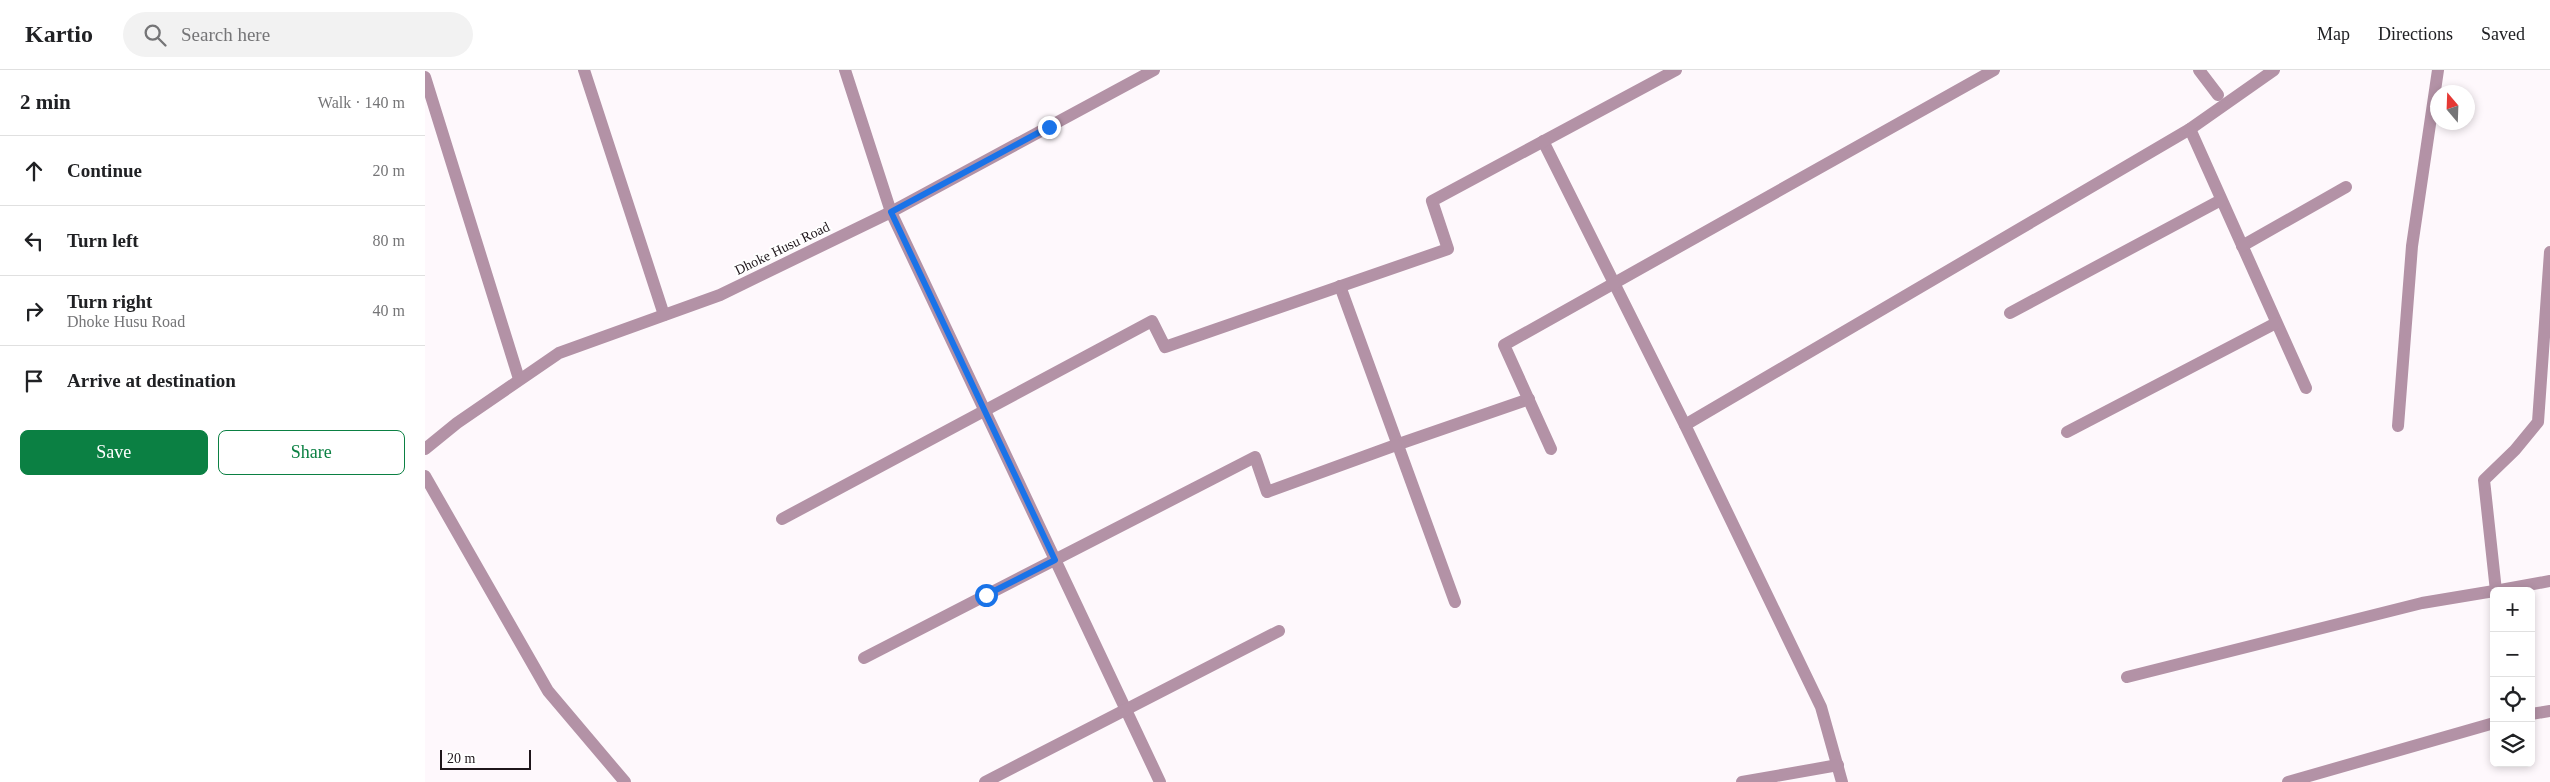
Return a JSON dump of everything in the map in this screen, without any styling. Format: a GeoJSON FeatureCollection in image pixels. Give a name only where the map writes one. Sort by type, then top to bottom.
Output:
{"type":"FeatureCollection","features":[{"type":"Feature","properties":{"kind":"street"},"geometry":{"type":"LineString","coordinates":[[584,70],[664,315]]}},
{"type":"Feature","properties":{"kind":"street"},"geometry":{"type":"LineString","coordinates":[[845,70],[891,212],[1160,782]]}},
{"type":"Feature","properties":{"kind":"street","name":"Dhoke Husu Road"},"geometry":{"type":"LineString","coordinates":[[425,449],[457,423],[559,353],[720,296],[891,212],[1154,70]]}},
{"type":"Feature","properties":{"kind":"street"},"geometry":{"type":"LineString","coordinates":[[782,519],[1152,321],[1165,346],[1448,249],[1432,201],[1676,70]]}},
{"type":"Feature","properties":{"kind":"street"},"geometry":{"type":"LineString","coordinates":[[1551,449],[1504,345],[1994,70]]}},
{"type":"Feature","properties":{"kind":"street"},"geometry":{"type":"LineString","coordinates":[[2199,70],[2218,95]]}},
{"type":"Feature","properties":{"kind":"street"},"geometry":{"type":"LineString","coordinates":[[1685,425],[2190,129],[2275,70]]}},
{"type":"Feature","properties":{"kind":"street"},"geometry":{"type":"LineString","coordinates":[[2398,426],[2413,246],[2438,70]]}},
{"type":"Feature","properties":{"kind":"street"},"geometry":{"type":"LineString","coordinates":[[425,77],[519,380]]}},
{"type":"Feature","properties":{"kind":"street"},"geometry":{"type":"LineString","coordinates":[[2190,129],[2306,388]]}},
{"type":"Feature","properties":{"kind":"street"},"geometry":{"type":"LineString","coordinates":[[1543,141],[1685,425],[1821,707],[1842,782]]}},
{"type":"Feature","properties":{"kind":"street"},"geometry":{"type":"LineString","coordinates":[[2242,246],[2346,187]]}},
{"type":"Feature","properties":{"kind":"street"},"geometry":{"type":"LineString","coordinates":[[2010,313],[2221,200]]}},
{"type":"Feature","properties":{"kind":"street"},"geometry":{"type":"LineString","coordinates":[[2495,587],[2485,480],[2515,450],[2538,422],[2550,252]]}},
{"type":"Feature","properties":{"kind":"street"},"geometry":{"type":"LineString","coordinates":[[1340,286],[1396,445],[1455,602]]}},
{"type":"Feature","properties":{"kind":"street"},"geometry":{"type":"LineString","coordinates":[[2067,432],[2277,323]]}},
{"type":"Feature","properties":{"kind":"street"},"geometry":{"type":"LineString","coordinates":[[864,658],[1255,457],[1267,492],[1529,399]]}},
{"type":"Feature","properties":{"kind":"street"},"geometry":{"type":"LineString","coordinates":[[425,476],[548,691],[625,782]]}},
{"type":"Feature","properties":{"kind":"street"},"geometry":{"type":"LineString","coordinates":[[2517,587],[2550,581]]}},
{"type":"Feature","properties":{"kind":"street"},"geometry":{"type":"LineString","coordinates":[[2127,677],[2422,603],[2490,592]]}},
{"type":"Feature","properties":{"kind":"street"},"geometry":{"type":"LineString","coordinates":[[985,782],[1125,708],[1279,631]]}},
{"type":"Feature","properties":{"kind":"street"},"geometry":{"type":"LineString","coordinates":[[2535,713],[2550,711]]}},
{"type":"Feature","properties":{"kind":"street"},"geometry":{"type":"LineString","coordinates":[[2288,782],[2490,724]]}},
{"type":"Feature","properties":{"kind":"street"},"geometry":{"type":"LineString","coordinates":[[1742,782],[1838,765]]}},
{"type":"Feature","properties":{"kind":"route"},"geometry":{"type":"LineString","coordinates":[[986,595],[1055,560],[891,212],[1049,127]]}}]}
